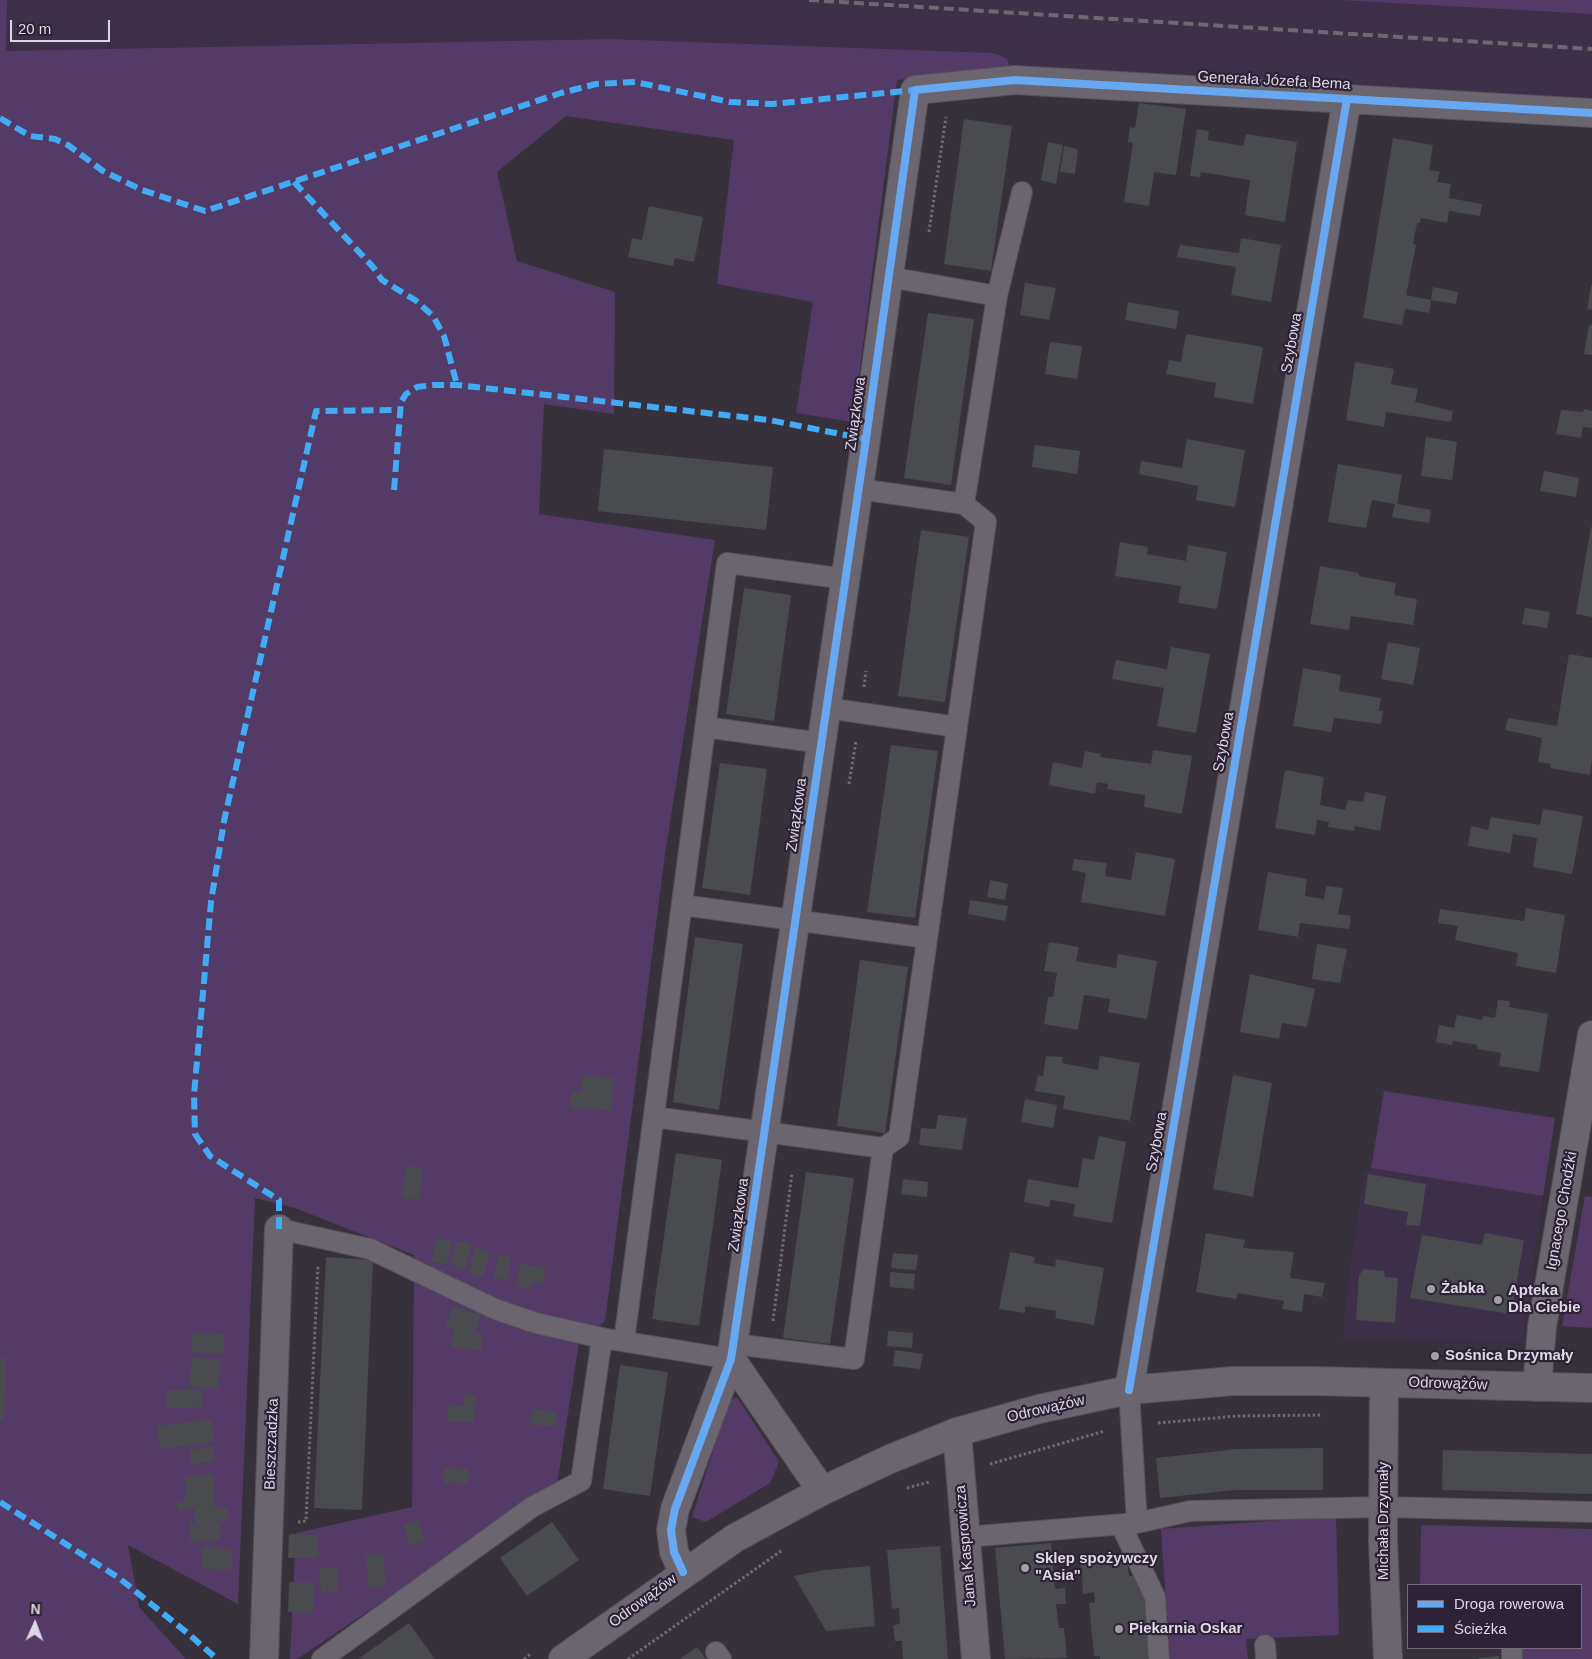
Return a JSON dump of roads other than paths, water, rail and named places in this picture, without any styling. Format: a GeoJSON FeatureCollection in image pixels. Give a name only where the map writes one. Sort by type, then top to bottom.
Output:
{"type":"FeatureCollection","features":[{"type":"Feature","properties":{"kind":"street","name":"Generała Józefa Bema"},"geometry":{"type":"LineString","coordinates":[[953,84],[1015,80],[1592,113]]}},
{"type":"Feature","properties":{"kind":"street","name":"Związkowa"},"geometry":{"type":"LineString","coordinates":[[683,1572],[674,1552],[671,1530],[674,1516],[732,1352],[859,490],[915,90],[953,84]]}},
{"type":"Feature","properties":{"kind":"street","name":"Szybowa"},"geometry":{"type":"LineString","coordinates":[[1129,1390],[1347,99]]}},
{"type":"Feature","properties":{"kind":"street","name":"Ignacego Chodźki"},"geometry":{"type":"LineString","coordinates":[[1537,1387],[1542,1327],[1592,1035]]}},
{"type":"Feature","properties":{"kind":"street","name":"Bieszczadzka"},"geometry":{"type":"LineString","coordinates":[[264,1659],[279,1229]]}},
{"type":"Feature","properties":{"kind":"street"},"geometry":{"type":"LineString","coordinates":[[732,1352],[822,1491]]}},
{"type":"Feature","properties":{"kind":"street","name":"Odrowążów"},"geometry":{"type":"LineString","coordinates":[[563,1659],[683,1572],[735,1538],[822,1491],[890,1459],[957,1432],[1039,1409],[1129,1390],[1233,1381],[1592,1388]]}},
{"type":"Feature","properties":{"kind":"street","name":"Michała Drzymały"},"geometry":{"type":"LineString","coordinates":[[1384,1383],[1384,1507],[1388,1659]]}},
{"type":"Feature","properties":{"kind":"street","name":"Jana Kasprowicza"},"geometry":{"type":"LineString","coordinates":[[957,1432],[976,1659]]}},
{"type":"Feature","properties":{"kind":"lane"},"geometry":{"type":"LineString","coordinates":[[964,504],[998,296],[1022,192]]}},
{"type":"Feature","properties":{"kind":"lane"},"geometry":{"type":"LineString","coordinates":[[889,277],[998,296]]}},
{"type":"Feature","properties":{"kind":"lane"},"geometry":{"type":"LineString","coordinates":[[654,1117],[883,1148],[899,1137],[986,522],[964,504],[859,490]]}},
{"type":"Feature","properties":{"kind":"lane"},"geometry":{"type":"LineString","coordinates":[[624,1341],[727,562],[846,579]]}},
{"type":"Feature","properties":{"kind":"lane"},"geometry":{"type":"LineString","coordinates":[[827,708],[957,727]]}},
{"type":"Feature","properties":{"kind":"lane"},"geometry":{"type":"LineString","coordinates":[[705,727],[821,744]]}},
{"type":"Feature","properties":{"kind":"lane"},"geometry":{"type":"LineString","coordinates":[[682,905],[927,938]]}},
{"type":"Feature","properties":{"kind":"lane"},"geometry":{"type":"LineString","coordinates":[[279,1229],[370,1249],[495,1309],[536,1323],[602,1338],[732,1352],[769,1349],[854,1359],[883,1148]]}},
{"type":"Feature","properties":{"kind":"lane"},"geometry":{"type":"LineString","coordinates":[[322,1659],[532,1507],[581,1481],[602,1338]]}},
{"type":"Feature","properties":{"kind":"lane"},"geometry":{"type":"LineString","coordinates":[[1129,1390],[1131,1425],[1129,1524],[1155,1597],[1159,1659]]}},
{"type":"Feature","properties":{"kind":"lane"},"geometry":{"type":"LineString","coordinates":[[966,1537],[1129,1524],[1190,1511],[1384,1507],[1592,1512]]}},
{"type":"Feature","properties":{"kind":"railway"},"geometry":{"type":"LineString","coordinates":[[809,0],[1592,49]]}},
{"type":"Feature","properties":{"kind":"place","name":"Żabka"},"geometry":{"type":"Point","coordinates":[1431,1289]}},
{"type":"Feature","properties":{"kind":"place","name":"Apteka Dla Ciebie"},"geometry":{"type":"Point","coordinates":[1498,1300]}},
{"type":"Feature","properties":{"kind":"place","name":"Sośnica Drzymały"},"geometry":{"type":"Point","coordinates":[1435,1356]}},
{"type":"Feature","properties":{"kind":"place","name":"Sklep spożywczy \"Asia\""},"geometry":{"type":"Point","coordinates":[1025,1568]}},
{"type":"Feature","properties":{"kind":"place","name":"Piekarnia Oskar"},"geometry":{"type":"Point","coordinates":[1119,1629]}}]}
